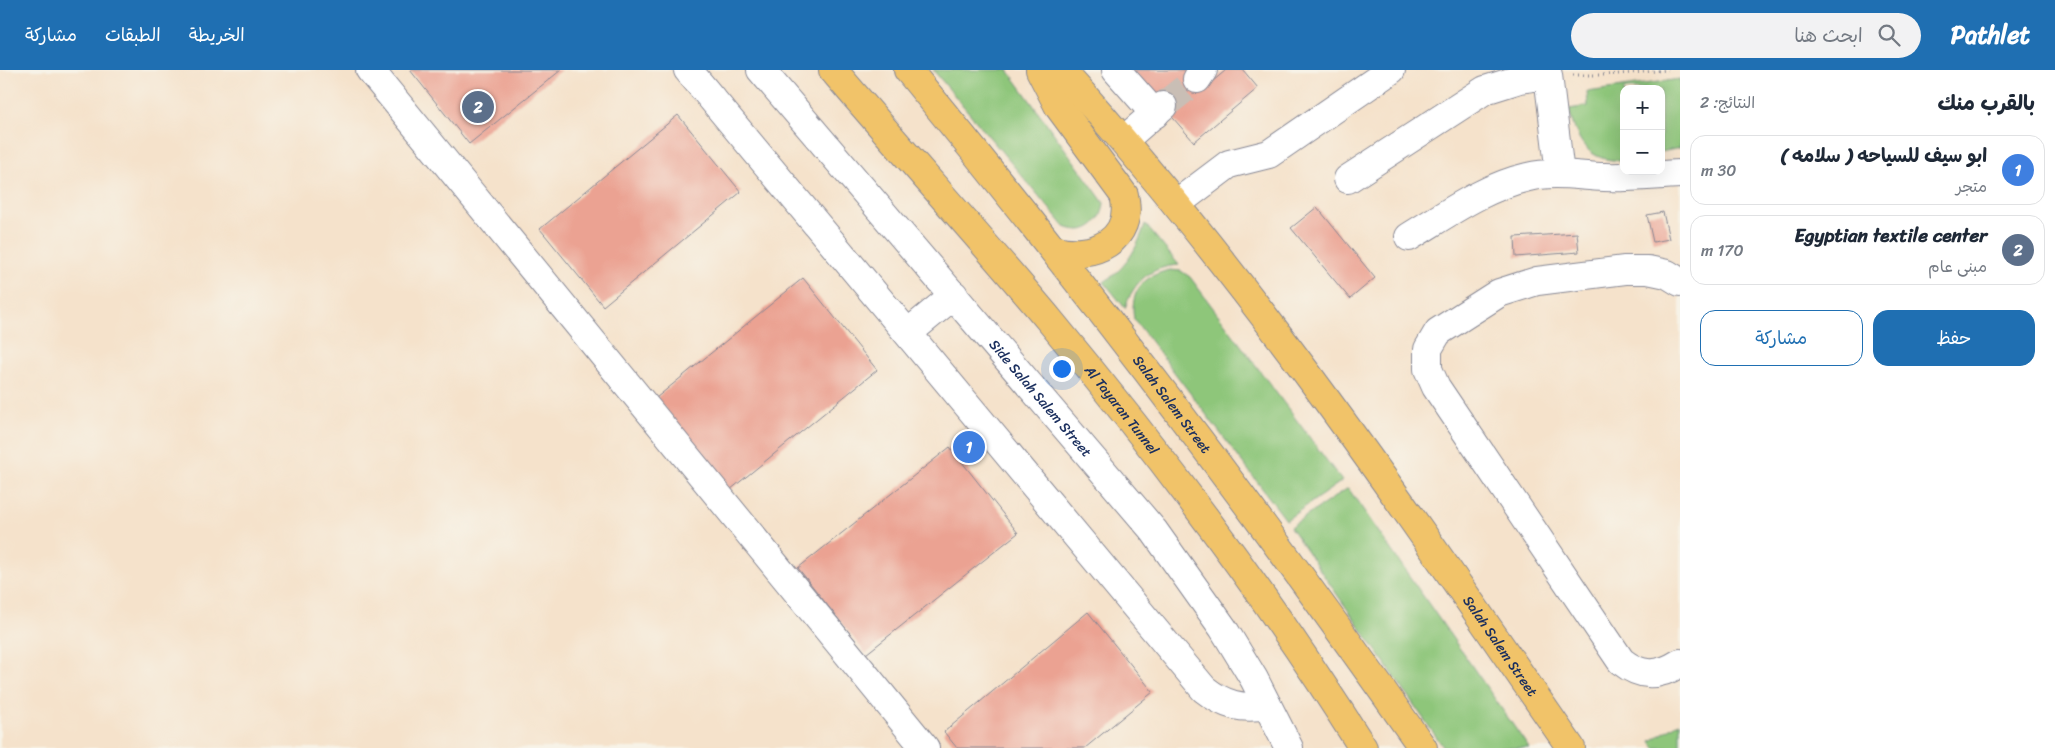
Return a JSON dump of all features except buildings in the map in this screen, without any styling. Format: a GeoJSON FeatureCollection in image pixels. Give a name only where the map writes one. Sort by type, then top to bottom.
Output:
{"type":"FeatureCollection","features":[{"type":"Feature","properties":{"kind":"main road","name":"Al Tayaran Tunnel"},"geometry":{"type":"LineString","coordinates":[[833,70],[1009,272],[1147,440],[1260,591],[1363,748]]}},
{"type":"Feature","properties":{"kind":"main road","name":"Salah Salem Street"},"geometry":{"type":"LineString","coordinates":[[908,70],[1054,249],[1243,497],[1423,748]]}},
{"type":"Feature","properties":{"kind":"main road"},"geometry":{"type":"LineString","coordinates":[[1040,70],[1059,107],[1124,195],[1127,206],[1126,218],[1121,230],[1102,247],[1091,252],[1078,254],[1054,249]]}},
{"type":"Feature","properties":{"kind":"main road","name":"Salah Salem Street"},"geometry":{"type":"LineString","coordinates":[[1061,70],[1124,140],[1215,252],[1397,496],[1571,748]]}},
{"type":"Feature","properties":{"kind":"street"},"geometry":{"type":"LineString","coordinates":[[370,70],[925,748]]}},
{"type":"Feature","properties":{"kind":"street"},"geometry":{"type":"LineString","coordinates":[[688,70],[1204,689],[1227,704],[1253,708],[1267,705]]}},
{"type":"Feature","properties":{"kind":"street","name":"Side Salah Salem Street"},"geometry":{"type":"LineString","coordinates":[[761,70],[1135,508],[1172,555],[1223,628],[1254,679],[1289,748]]}},
{"type":"Feature","properties":{"kind":"street"},"geometry":{"type":"LineString","coordinates":[[1116,70],[1159,110],[1124,140]]}},
{"type":"Feature","properties":{"kind":"street"},"geometry":{"type":"LineString","coordinates":[[1176,204],[1229,164],[1269,154],[1391,70]]}},
{"type":"Feature","properties":{"kind":"street"},"geometry":{"type":"LineString","coordinates":[[1348,179],[1491,80],[1520,79],[1548,74],[1560,174]]}},
{"type":"Feature","properties":{"kind":"street"},"geometry":{"type":"LineString","coordinates":[[1409,237],[1484,193],[1498,186],[1530,176],[1560,174],[1605,177],[1680,174]]}},
{"type":"Feature","properties":{"kind":"street"},"geometry":{"type":"LineString","coordinates":[[1680,282],[1667,274],[1648,270],[1626,270],[1537,281],[1520,285],[1499,293],[1438,332],[1428,349],[1428,369],[1436,387],[1620,661],[1632,670],[1643,674],[1660,672],[1680,663]]}},
{"type":"Feature","properties":{"kind":"street"},"geometry":{"type":"LineString","coordinates":[[908,333],[954,295]]}},
{"type":"Feature","properties":{"kind":"path"},"geometry":{"type":"LineString","coordinates":[[1548,74],[1606,75],[1668,70]]}},
{"type":"Feature","properties":{"kind":"green space"},"geometry":{"type":"Polygon","coordinates":[[[933,70],[1008,70],[1104,203],[1103,210],[1096,222],[1086,229],[1080,230],[1065,227],[933,70]]]}},
{"type":"Feature","properties":{"kind":"green space"},"geometry":{"type":"Polygon","coordinates":[[[1680,79],[1680,148],[1665,151],[1665,85],[1637,85],[1680,79]]]}},
{"type":"Feature","properties":{"kind":"green space"},"geometry":{"type":"Polygon","coordinates":[[[1620,87],[1620,160],[1601,158],[1592,153],[1585,147],[1575,130],[1569,109],[1588,106],[1587,92],[1620,87]]]}},
{"type":"Feature","properties":{"kind":"green space"},"geometry":{"type":"Polygon","coordinates":[[[1145,224],[1179,265],[1160,269],[1144,277],[1133,290],[1125,308],[1104,282],[1119,271],[1130,257],[1145,224]]]}},
{"type":"Feature","properties":{"kind":"green space"},"geometry":{"type":"Polygon","coordinates":[[[1170,270],[1181,271],[1190,277],[1342,481],[1286,520],[1134,319],[1134,300],[1140,286],[1153,276],[1170,270]]]}},
{"type":"Feature","properties":{"kind":"green space"},"geometry":{"type":"Polygon","coordinates":[[[1348,488],[1529,748],[1444,748],[1290,527],[1348,488]]]}},
{"type":"Feature","properties":{"kind":"green space"},"geometry":{"type":"Polygon","coordinates":[[[1680,722],[1680,748],[1655,748],[1651,741],[1680,722]]]}},
{"type":"Feature","properties":{"kind":"tunnel"},"geometry":{"type":"LineString","coordinates":[[1163,106],[1197,79]]}},
{"type":"Feature","properties":{"kind":"place","name":"Egyptian textile center"},"geometry":{"type":"Point","coordinates":[478,107]}},
{"type":"Feature","properties":{"kind":"place","name":"ابو سيف للسياحه ( سلامه )"},"geometry":{"type":"Point","coordinates":[969,447]}}]}
